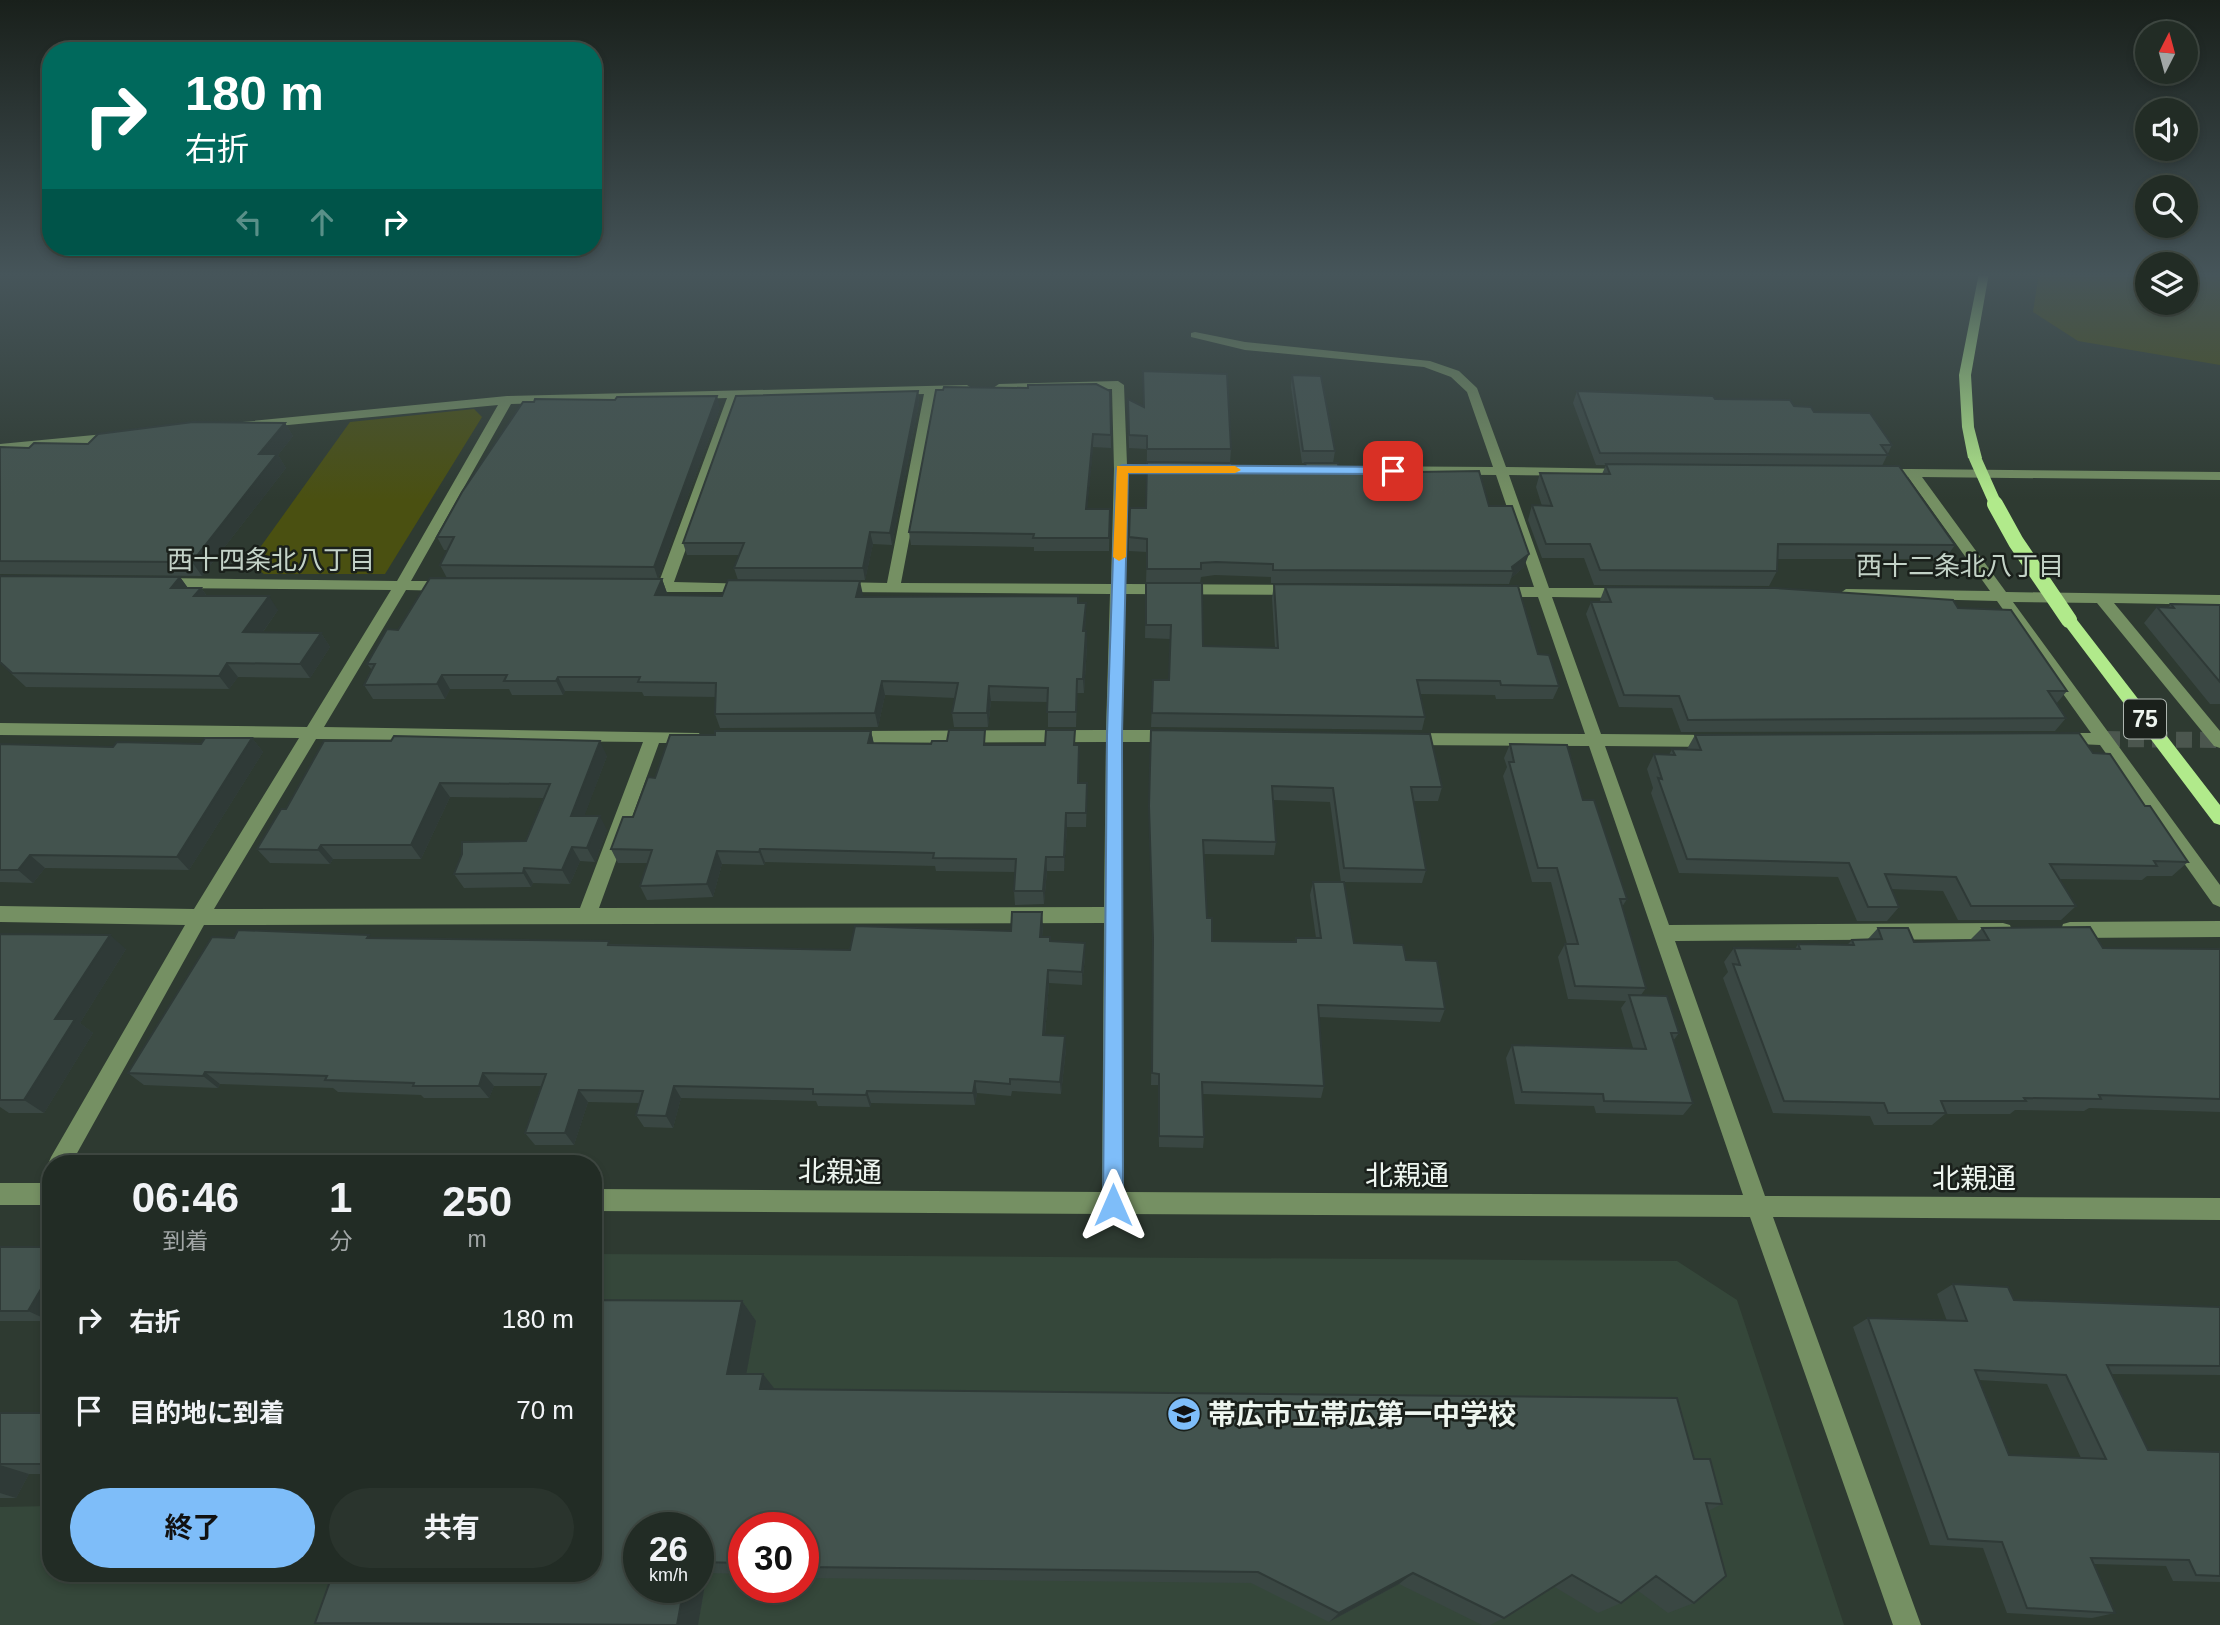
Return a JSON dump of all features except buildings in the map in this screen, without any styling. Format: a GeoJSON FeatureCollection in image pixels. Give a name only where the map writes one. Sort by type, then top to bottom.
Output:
{"type":"FeatureCollection","features":[{"type":"Feature","properties":{"kind":"main road","name":"75"},"geometry":{"type":"LineString","coordinates":[[1970,349],[1965,375],[1968,427],[1987,492],[2008,530],[2069,620],[2220,818]]}},
{"type":"Feature","properties":{"kind":"street"},"geometry":{"type":"LineString","coordinates":[[1273,349],[1426,364],[1455,374],[1474,391],[1758,1207],[1907,1625]]}},
{"type":"Feature","properties":{"kind":"street"},"geometry":{"type":"LineString","coordinates":[[233,426],[507,400],[1118,386],[1122,469],[1114,735],[1113,1205]]}},
{"type":"Feature","properties":{"kind":"street"},"geometry":{"type":"LineString","coordinates":[[893,588],[931,390]]}},
{"type":"Feature","properties":{"kind":"street"},"geometry":{"type":"LineString","coordinates":[[666,587],[735,394]]}},
{"type":"Feature","properties":{"kind":"street"},"geometry":{"type":"LineString","coordinates":[[65,1155],[199,917],[401,586],[507,400]]}},
{"type":"Feature","properties":{"kind":"street"},"geometry":{"type":"LineString","coordinates":[[0,448],[124,436]]}},
{"type":"Feature","properties":{"kind":"street"},"geometry":{"type":"LineString","coordinates":[[1122,469],[1638,472]]}},
{"type":"Feature","properties":{"kind":"street"},"geometry":{"type":"LineString","coordinates":[[1871,473],[2220,476]]}},
{"type":"Feature","properties":{"kind":"street"},"geometry":{"type":"LineString","coordinates":[[1912,473],[2220,899]]}},
{"type":"Feature","properties":{"kind":"street"},"geometry":{"type":"LineString","coordinates":[[150,583],[470,586]]}},
{"type":"Feature","properties":{"kind":"street"},"geometry":{"type":"LineString","coordinates":[[624,587],[759,587]]}},
{"type":"Feature","properties":{"kind":"street"},"geometry":{"type":"LineString","coordinates":[[826,587],[1310,590]]}},
{"type":"Feature","properties":{"kind":"street"},"geometry":{"type":"LineString","coordinates":[[1475,592],[1640,593]]}},
{"type":"Feature","properties":{"kind":"street"},"geometry":{"type":"LineString","coordinates":[[1834,594],[2220,600]]}},
{"type":"Feature","properties":{"kind":"street"},"geometry":{"type":"LineString","coordinates":[[2103,600],[2219,741]]}},
{"type":"Feature","properties":{"kind":"street"},"geometry":{"type":"LineString","coordinates":[[0,730],[709,737]]}},
{"type":"Feature","properties":{"kind":"street"},"geometry":{"type":"LineString","coordinates":[[835,737],[1197,736]]}},
{"type":"Feature","properties":{"kind":"street"},"geometry":{"type":"LineString","coordinates":[[587,916],[653,737]]}},
{"type":"Feature","properties":{"kind":"street"},"geometry":{"type":"LineString","coordinates":[[1389,739],[1733,741]]}},
{"type":"Feature","properties":{"kind":"street"},"geometry":{"type":"LineString","coordinates":[[2049,739],[2104,739]]}},
{"type":"Feature","properties":{"kind":"street"},"geometry":{"type":"LineString","coordinates":[[0,914],[199,917],[1114,915]]}},
{"type":"Feature","properties":{"kind":"street"},"geometry":{"type":"LineString","coordinates":[[2053,930],[2220,929]]}},
{"type":"Feature","properties":{"kind":"street"},"geometry":{"type":"LineString","coordinates":[[1662,933],[2025,931]]}},
{"type":"Feature","properties":{"kind":"street"},"geometry":{"type":"LineString","coordinates":[[0,1194],[42,1190]]}},
{"type":"Feature","properties":{"kind":"street","name":"北親通"},"geometry":{"type":"LineString","coordinates":[[602,1200],[2220,1209]]}},
{"type":"Feature","properties":{"kind":"shaded area","name":"帯広市立帯広第一中学校"},"geometry":{"type":"Polygon","coordinates":[[[602,1254],[1677,1261],[1737,1300],[1844,1625],[0,1625],[0,1507],[42,1506],[42,1582],[602,1582],[602,1254]]]}},
{"type":"Feature","properties":{"kind":"green space"},"geometry":{"type":"Polygon","coordinates":[[[2124,349],[2220,349],[2220,365],[2124,349]]]}},
{"type":"Feature","properties":{"kind":"green space"},"geometry":{"type":"Polygon","coordinates":[[[474,409],[482,417],[385,574],[264,574],[249,563],[350,422],[474,409]]]}},
{"type":"Feature","properties":{"kind":"tunnel"},"geometry":{"type":"LineString","coordinates":[[2104,739],[2218,740]]}},
{"type":"Feature","properties":{"kind":"slow traffic"},"geometry":{"type":"LineString","coordinates":[[1119,557],[1122,469],[1235,470]]}},
{"type":"Feature","properties":{"kind":"place","name":"帯広市立帯広第一中学校"},"geometry":{"type":"Point","coordinates":[1184,1414]}},
{"type":"Feature","properties":{"kind":"district","name":"西十四条北八丁目"},"geometry":{"type":"Point","coordinates":[271,560]}},
{"type":"Feature","properties":{"kind":"district","name":"西十二条北八丁目"},"geometry":{"type":"Point","coordinates":[1960,566]}},
{"type":"Feature","properties":{"kind":"route"},"geometry":{"type":"LineString","coordinates":[[1113,1205],[1114,735],[1122,469],[1393,471]]}}]}
